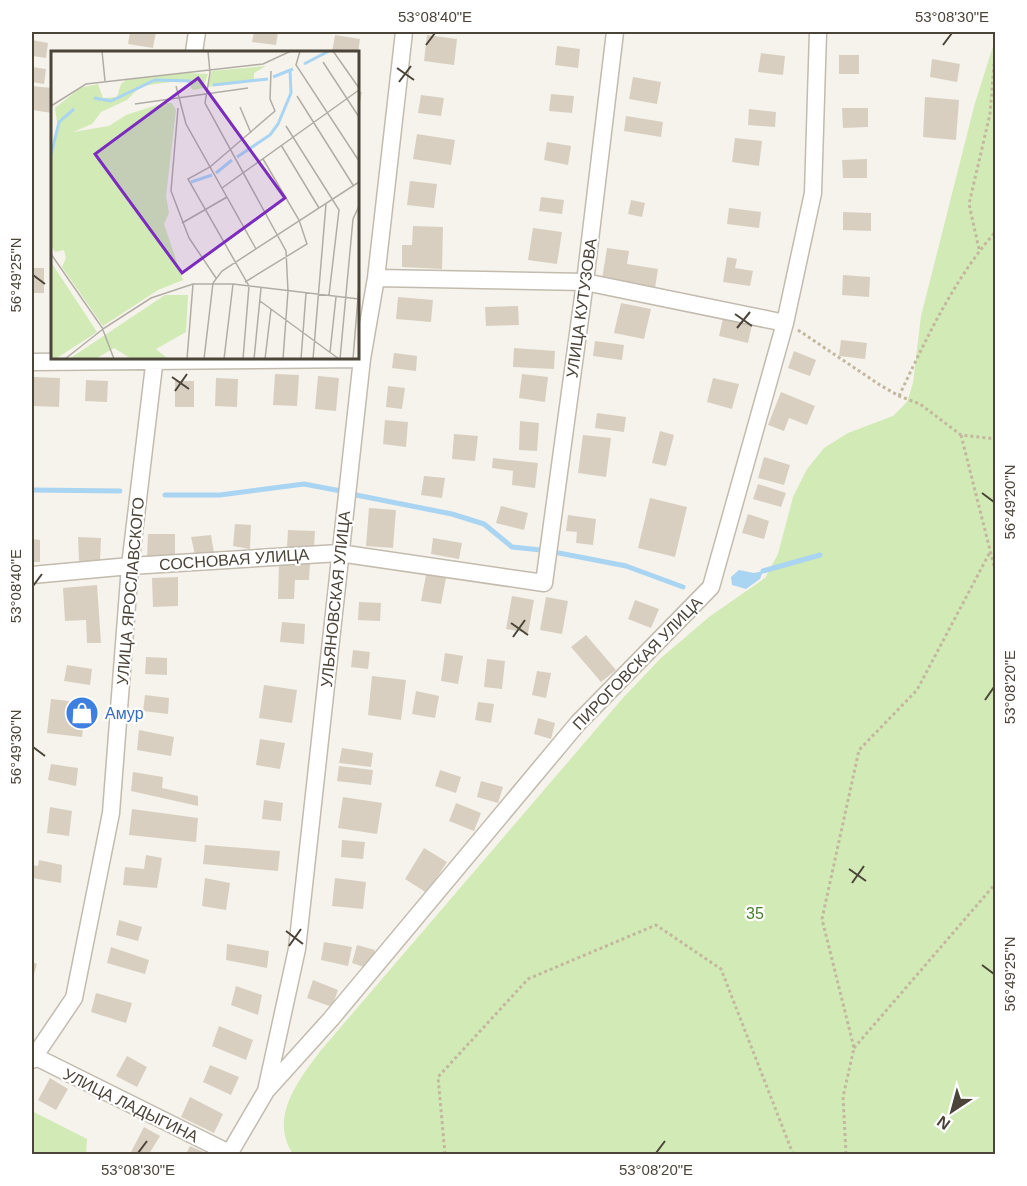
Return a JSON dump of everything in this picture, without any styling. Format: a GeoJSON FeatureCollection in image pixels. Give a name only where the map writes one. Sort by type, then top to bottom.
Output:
{"type":"FeatureCollection","features":[{"type":"Feature","properties":{"kind":"street"},"geometry":{"type":"LineString","coordinates":[[194,51],[197,32]]}},
{"type":"Feature","properties":{"kind":"street","name":"УЛЬЯНОВСКАЯ УЛИЦА"},"geometry":{"type":"LineString","coordinates":[[230,1154],[266,1091],[297,949],[339,553],[362,359],[376,278],[404,32]]}},
{"type":"Feature","properties":{"kind":"street","name":"УЛИЦА КУТУЗОВА"},"geometry":{"type":"LineString","coordinates":[[544,584],[585,282],[615,32]]}},
{"type":"Feature","properties":{"kind":"street","name":"ПИРОГОВСКАЯ УЛИЦА"},"geometry":{"type":"LineString","coordinates":[[266,1091],[331,1019],[578,723],[711,587],[785,323],[813,193],[818,32]]}},
{"type":"Feature","properties":{"kind":"street"},"geometry":{"type":"LineString","coordinates":[[376,278],[585,282],[785,323]]}},
{"type":"Feature","properties":{"kind":"street"},"geometry":{"type":"LineString","coordinates":[[32,362],[155,359],[362,359]]}},
{"type":"Feature","properties":{"kind":"street","name":"УЛИЦА ЯРОСЛАВСКОГО"},"geometry":{"type":"LineString","coordinates":[[33,1057],[74,999],[111,813],[130,566],[155,359]]}},
{"type":"Feature","properties":{"kind":"street","name":"СОСНОВАЯ УЛИЦА"},"geometry":{"type":"LineString","coordinates":[[32,575],[130,566],[339,553],[544,584]]}},
{"type":"Feature","properties":{"kind":"street","name":"УЛИЦА ЛАДЫГИНА"},"geometry":{"type":"LineString","coordinates":[[33,1057],[230,1154]]}},
{"type":"Feature","properties":{"kind":"path"},"geometry":{"type":"LineString","coordinates":[[979,249],[969,204],[990,114],[996,40]]}},
{"type":"Feature","properties":{"kind":"path"},"geometry":{"type":"LineString","coordinates":[[899,396],[931,328],[979,249],[996,231]]}},
{"type":"Feature","properties":{"kind":"path"},"geometry":{"type":"LineString","coordinates":[[785,323],[899,396],[920,404],[961,435],[996,439]]}},
{"type":"Feature","properties":{"kind":"path"},"geometry":{"type":"LineString","coordinates":[[961,435],[996,574]]}},
{"type":"Feature","properties":{"kind":"path"},"geometry":{"type":"LineString","coordinates":[[846,1155],[843,1097],[854,1048],[822,919],[859,750],[917,690],[990,552]]}},
{"type":"Feature","properties":{"kind":"path"},"geometry":{"type":"LineString","coordinates":[[854,1048],[996,883]]}},
{"type":"Feature","properties":{"kind":"path"},"geometry":{"type":"LineString","coordinates":[[445,1155],[438,1077],[528,979],[656,925],[721,969],[793,1155]]}},
{"type":"Feature","properties":{"kind":"green space","name":"35"},"geometry":{"type":"Polygon","coordinates":[[[995,40],[995,1154],[293,1154],[286,1140],[285,1112],[297,1085],[322,1049],[622,699],[661,658],[709,617],[765,578],[778,554],[793,497],[807,469],[824,448],[848,433],[893,416],[907,402],[913,383],[921,316],[975,103],[995,40]]]}},
{"type":"Feature","properties":{"kind":"green space"},"geometry":{"type":"Polygon","coordinates":[[[32,1111],[87,1139],[86,1154],[32,1154],[32,1111]]]}},
{"type":"Feature","properties":{"kind":"water"},"geometry":{"type":"Polygon","coordinates":[[[739,570],[754,573],[763,571],[760,579],[746,589],[732,585],[731,577],[739,570]]]}},
{"type":"Feature","properties":{"kind":"building"},"geometry":{"type":"Polygon","coordinates":[[[130,32],[156,32],[153,48],[128,44],[130,32]]]}},
{"type":"Feature","properties":{"kind":"building"},"geometry":{"type":"Polygon","coordinates":[[[254,32],[278,32],[276,45],[252,42],[254,32]]]}},
{"type":"Feature","properties":{"kind":"building"},"geometry":{"type":"Polygon","coordinates":[[[335,35],[360,39],[358,52],[332,51],[335,35]]]}},
{"type":"Feature","properties":{"kind":"building"},"geometry":{"type":"Polygon","coordinates":[[[427,35],[457,39],[454,65],[424,61],[427,35]]]}},
{"type":"Feature","properties":{"kind":"building"},"geometry":{"type":"Polygon","coordinates":[[[32,40],[48,43],[46,58],[32,56],[32,40]]]}},
{"type":"Feature","properties":{"kind":"building"},"geometry":{"type":"Polygon","coordinates":[[[557,46],[580,49],[578,68],[555,65],[557,46]]]}},
{"type":"Feature","properties":{"kind":"building"},"geometry":{"type":"Polygon","coordinates":[[[761,53],[785,56],[783,75],[758,72],[761,53]]]}},
{"type":"Feature","properties":{"kind":"building"},"geometry":{"type":"Polygon","coordinates":[[[839,55],[859,55],[859,74],[839,74],[839,55]]]}},
{"type":"Feature","properties":{"kind":"building"},"geometry":{"type":"Polygon","coordinates":[[[932,59],[960,64],[957,82],[930,77],[932,59]]]}},
{"type":"Feature","properties":{"kind":"building"},"geometry":{"type":"Polygon","coordinates":[[[32,67],[46,69],[44,84],[32,82],[32,67]]]}},
{"type":"Feature","properties":{"kind":"building"},"geometry":{"type":"Polygon","coordinates":[[[633,77],[661,82],[657,104],[629,99],[633,77]]]}},
{"type":"Feature","properties":{"kind":"building"},"geometry":{"type":"Polygon","coordinates":[[[32,86],[51,88],[51,113],[32,110],[32,86]]]}},
{"type":"Feature","properties":{"kind":"building"},"geometry":{"type":"Polygon","coordinates":[[[358,91],[362,92],[358,107],[358,91]]]}},
{"type":"Feature","properties":{"kind":"building"},"geometry":{"type":"Polygon","coordinates":[[[551,94],[574,96],[572,113],[549,111],[551,94]]]}},
{"type":"Feature","properties":{"kind":"building"},"geometry":{"type":"Polygon","coordinates":[[[421,95],[444,98],[441,116],[418,113],[421,95]]]}},
{"type":"Feature","properties":{"kind":"building"},"geometry":{"type":"Polygon","coordinates":[[[925,97],[959,100],[956,140],[923,137],[925,97]]]}},
{"type":"Feature","properties":{"kind":"building"},"geometry":{"type":"Polygon","coordinates":[[[842,108],[868,108],[868,127],[843,128],[842,108]]]}},
{"type":"Feature","properties":{"kind":"building"},"geometry":{"type":"Polygon","coordinates":[[[749,109],[776,112],[775,127],[748,125],[749,109]]]}},
{"type":"Feature","properties":{"kind":"building"},"geometry":{"type":"Polygon","coordinates":[[[626,116],[663,122],[661,137],[624,131],[626,116]]]}},
{"type":"Feature","properties":{"kind":"building"},"geometry":{"type":"Polygon","coordinates":[[[417,134],[455,140],[451,165],[413,159],[417,134]]]}},
{"type":"Feature","properties":{"kind":"building"},"geometry":{"type":"Polygon","coordinates":[[[735,138],[762,141],[759,166],[732,162],[735,138]]]}},
{"type":"Feature","properties":{"kind":"building"},"geometry":{"type":"Polygon","coordinates":[[[547,142],[571,146],[568,165],[544,160],[547,142]]]}},
{"type":"Feature","properties":{"kind":"building"},"geometry":{"type":"Polygon","coordinates":[[[867,159],[867,178],[843,178],[842,160],[867,159]]]}},
{"type":"Feature","properties":{"kind":"building"},"geometry":{"type":"Polygon","coordinates":[[[410,181],[437,184],[434,208],[407,205],[410,181]]]}},
{"type":"Feature","properties":{"kind":"building"},"geometry":{"type":"Polygon","coordinates":[[[541,197],[564,200],[562,214],[539,211],[541,197]]]}},
{"type":"Feature","properties":{"kind":"building"},"geometry":{"type":"Polygon","coordinates":[[[631,200],[645,203],[642,217],[628,214],[631,200]]]}},
{"type":"Feature","properties":{"kind":"building"},"geometry":{"type":"Polygon","coordinates":[[[729,208],[761,212],[759,228],[727,224],[729,208]]]}},
{"type":"Feature","properties":{"kind":"building"},"geometry":{"type":"Polygon","coordinates":[[[843,212],[871,213],[871,231],[843,230],[843,212]]]}},
{"type":"Feature","properties":{"kind":"building"},"geometry":{"type":"Polygon","coordinates":[[[413,226],[443,227],[442,269],[402,267],[402,245],[412,245],[413,226]]]}},
{"type":"Feature","properties":{"kind":"building"},"geometry":{"type":"Polygon","coordinates":[[[533,228],[562,232],[557,264],[528,260],[533,228]]]}},
{"type":"Feature","properties":{"kind":"building"},"geometry":{"type":"Polygon","coordinates":[[[607,248],[629,251],[627,264],[658,269],[655,288],[602,279],[607,248]]]}},
{"type":"Feature","properties":{"kind":"building"},"geometry":{"type":"Polygon","coordinates":[[[727,257],[737,259],[735,268],[753,271],[750,286],[723,282],[727,257]]]}},
{"type":"Feature","properties":{"kind":"building"},"geometry":{"type":"Polygon","coordinates":[[[32,268],[44,268],[44,293],[32,293],[32,268]]]}},
{"type":"Feature","properties":{"kind":"building"},"geometry":{"type":"Polygon","coordinates":[[[843,275],[870,277],[869,297],[842,295],[843,275]]]}},
{"type":"Feature","properties":{"kind":"building"},"geometry":{"type":"Polygon","coordinates":[[[398,297],[433,300],[431,322],[396,319],[398,297]]]}},
{"type":"Feature","properties":{"kind":"building"},"geometry":{"type":"Polygon","coordinates":[[[621,303],[651,309],[644,339],[614,333],[621,303]]]}},
{"type":"Feature","properties":{"kind":"building"},"geometry":{"type":"Polygon","coordinates":[[[518,306],[519,325],[486,326],[485,307],[518,306]]]}},
{"type":"Feature","properties":{"kind":"building"},"geometry":{"type":"Polygon","coordinates":[[[723,318],[752,325],[748,343],[719,336],[723,318]]]}},
{"type":"Feature","properties":{"kind":"building"},"geometry":{"type":"Polygon","coordinates":[[[841,340],[867,343],[865,359],[839,356],[841,340]]]}},
{"type":"Feature","properties":{"kind":"building"},"geometry":{"type":"Polygon","coordinates":[[[595,341],[624,345],[622,360],[593,356],[595,341]]]}},
{"type":"Feature","properties":{"kind":"building"},"geometry":{"type":"Polygon","coordinates":[[[514,348],[555,351],[554,369],[513,367],[514,348]]]}},
{"type":"Feature","properties":{"kind":"building"},"geometry":{"type":"Polygon","coordinates":[[[794,351],[816,360],[810,376],[788,368],[794,351]]]}},
{"type":"Feature","properties":{"kind":"building"},"geometry":{"type":"Polygon","coordinates":[[[394,353],[417,356],[416,371],[392,368],[394,353]]]}},
{"type":"Feature","properties":{"kind":"building"},"geometry":{"type":"Polygon","coordinates":[[[275,374],[299,375],[297,406],[273,405],[275,374]]]}},
{"type":"Feature","properties":{"kind":"building"},"geometry":{"type":"Polygon","coordinates":[[[522,374],[548,377],[545,402],[519,398],[522,374]]]}},
{"type":"Feature","properties":{"kind":"building"},"geometry":{"type":"Polygon","coordinates":[[[318,376],[339,378],[336,411],[315,409],[318,376]]]}},
{"type":"Feature","properties":{"kind":"building"},"geometry":{"type":"Polygon","coordinates":[[[34,377],[60,378],[59,407],[33,406],[34,377]]]}},
{"type":"Feature","properties":{"kind":"building"},"geometry":{"type":"Polygon","coordinates":[[[216,378],[238,379],[237,407],[215,406],[216,378]]]}},
{"type":"Feature","properties":{"kind":"building"},"geometry":{"type":"Polygon","coordinates":[[[713,378],[739,384],[732,409],[707,402],[713,378]]]}},
{"type":"Feature","properties":{"kind":"building"},"geometry":{"type":"Polygon","coordinates":[[[86,380],[108,381],[107,402],[85,401],[86,380]]]}},
{"type":"Feature","properties":{"kind":"building"},"geometry":{"type":"Polygon","coordinates":[[[175,381],[194,381],[194,407],[175,407],[175,381]]]}},
{"type":"Feature","properties":{"kind":"building"},"geometry":{"type":"Polygon","coordinates":[[[388,386],[405,388],[402,409],[386,407],[388,386]]]}},
{"type":"Feature","properties":{"kind":"building"},"geometry":{"type":"Polygon","coordinates":[[[781,392],[815,406],[807,425],[789,418],[784,431],[768,425],[781,392]]]}},
{"type":"Feature","properties":{"kind":"building"},"geometry":{"type":"Polygon","coordinates":[[[597,413],[626,417],[624,432],[595,428],[597,413]]]}},
{"type":"Feature","properties":{"kind":"building"},"geometry":{"type":"Polygon","coordinates":[[[385,420],[408,422],[406,447],[383,444],[385,420]]]}},
{"type":"Feature","properties":{"kind":"building"},"geometry":{"type":"Polygon","coordinates":[[[520,421],[539,423],[537,451],[519,450],[520,421]]]}},
{"type":"Feature","properties":{"kind":"building"},"geometry":{"type":"Polygon","coordinates":[[[660,431],[674,435],[666,466],[652,463],[660,431]]]}},
{"type":"Feature","properties":{"kind":"building"},"geometry":{"type":"Polygon","coordinates":[[[454,434],[478,436],[475,461],[452,459],[454,434]]]}},
{"type":"Feature","properties":{"kind":"building"},"geometry":{"type":"Polygon","coordinates":[[[583,435],[611,438],[606,477],[578,473],[583,435]]]}},
{"type":"Feature","properties":{"kind":"building"},"geometry":{"type":"Polygon","coordinates":[[[764,457],[790,465],[784,485],[758,478],[764,457]]]}},
{"type":"Feature","properties":{"kind":"building"},"geometry":{"type":"Polygon","coordinates":[[[493,458],[538,463],[535,488],[512,485],[513,471],[492,468],[493,458]]]}},
{"type":"Feature","properties":{"kind":"building"},"geometry":{"type":"Polygon","coordinates":[[[424,476],[445,478],[442,498],[421,495],[424,476]]]}},
{"type":"Feature","properties":{"kind":"building"},"geometry":{"type":"Polygon","coordinates":[[[758,484],[786,493],[781,507],[753,499],[758,484]]]}},
{"type":"Feature","properties":{"kind":"building"},"geometry":{"type":"Polygon","coordinates":[[[650,498],[687,507],[675,557],[638,548],[650,498]]]}},
{"type":"Feature","properties":{"kind":"building"},"geometry":{"type":"Polygon","coordinates":[[[501,506],[528,513],[524,530],[496,523],[501,506]]]}},
{"type":"Feature","properties":{"kind":"building"},"geometry":{"type":"Polygon","coordinates":[[[369,508],[396,510],[393,548],[366,546],[369,508]]]}},
{"type":"Feature","properties":{"kind":"building"},"geometry":{"type":"Polygon","coordinates":[[[748,514],[769,521],[764,539],[742,533],[748,514]]]}},
{"type":"Feature","properties":{"kind":"building"},"geometry":{"type":"Polygon","coordinates":[[[568,515],[596,519],[593,545],[576,543],[577,532],[566,531],[568,515]]]}},
{"type":"Feature","properties":{"kind":"building"},"geometry":{"type":"Polygon","coordinates":[[[235,524],[251,525],[250,549],[233,546],[235,524]]]}},
{"type":"Feature","properties":{"kind":"building"},"geometry":{"type":"Polygon","coordinates":[[[288,530],[315,531],[314,548],[287,547],[288,530]]]}},
{"type":"Feature","properties":{"kind":"building"},"geometry":{"type":"Polygon","coordinates":[[[148,534],[175,534],[175,557],[147,557],[148,534]]]}},
{"type":"Feature","properties":{"kind":"building"},"geometry":{"type":"Polygon","coordinates":[[[211,535],[214,553],[195,555],[191,537],[211,535]]]}},
{"type":"Feature","properties":{"kind":"building"},"geometry":{"type":"Polygon","coordinates":[[[78,537],[101,538],[100,561],[79,561],[78,537]]]}},
{"type":"Feature","properties":{"kind":"building"},"geometry":{"type":"Polygon","coordinates":[[[433,538],[462,543],[459,559],[431,554],[433,538]]]}},
{"type":"Feature","properties":{"kind":"building"},"geometry":{"type":"Polygon","coordinates":[[[32,539],[40,540],[40,562],[32,562],[32,539]]]}},
{"type":"Feature","properties":{"kind":"building"},"geometry":{"type":"Polygon","coordinates":[[[279,563],[310,564],[309,580],[295,580],[294,599],[278,599],[279,563]]]}},
{"type":"Feature","properties":{"kind":"building"},"geometry":{"type":"Polygon","coordinates":[[[427,570],[447,573],[441,604],[421,601],[427,570]]]}},
{"type":"Feature","properties":{"kind":"building"},"geometry":{"type":"Polygon","coordinates":[[[178,577],[178,606],[153,607],[152,578],[178,577]]]}},
{"type":"Feature","properties":{"kind":"building"},"geometry":{"type":"Polygon","coordinates":[[[97,585],[101,643],[87,643],[86,620],[65,621],[63,588],[97,585]]]}},
{"type":"Feature","properties":{"kind":"building"},"geometry":{"type":"Polygon","coordinates":[[[512,596],[534,600],[528,633],[506,629],[512,596]]]}},
{"type":"Feature","properties":{"kind":"building"},"geometry":{"type":"Polygon","coordinates":[[[546,597],[568,601],[562,634],[540,630],[546,597]]]}},
{"type":"Feature","properties":{"kind":"building"},"geometry":{"type":"Polygon","coordinates":[[[635,600],[659,609],[651,628],[628,619],[635,600]]]}},
{"type":"Feature","properties":{"kind":"building"},"geometry":{"type":"Polygon","coordinates":[[[359,602],[381,603],[380,621],[358,620],[359,602]]]}},
{"type":"Feature","properties":{"kind":"building"},"geometry":{"type":"Polygon","coordinates":[[[282,622],[305,624],[304,644],[280,642],[282,622]]]}},
{"type":"Feature","properties":{"kind":"building"},"geometry":{"type":"Polygon","coordinates":[[[586,635],[616,670],[601,682],[571,647],[586,635]]]}},
{"type":"Feature","properties":{"kind":"building"},"geometry":{"type":"Polygon","coordinates":[[[353,650],[370,652],[368,669],[351,667],[353,650]]]}},
{"type":"Feature","properties":{"kind":"building"},"geometry":{"type":"Polygon","coordinates":[[[445,653],[463,656],[458,684],[441,681],[445,653]]]}},
{"type":"Feature","properties":{"kind":"building"},"geometry":{"type":"Polygon","coordinates":[[[146,657],[167,658],[167,675],[145,674],[146,657]]]}},
{"type":"Feature","properties":{"kind":"building"},"geometry":{"type":"Polygon","coordinates":[[[487,659],[505,661],[502,689],[484,687],[487,659]]]}},
{"type":"Feature","properties":{"kind":"building"},"geometry":{"type":"Polygon","coordinates":[[[67,665],[92,669],[90,685],[64,681],[67,665]]]}},
{"type":"Feature","properties":{"kind":"building"},"geometry":{"type":"Polygon","coordinates":[[[537,671],[551,673],[546,698],[532,695],[537,671]]]}},
{"type":"Feature","properties":{"kind":"building"},"geometry":{"type":"Polygon","coordinates":[[[372,676],[406,680],[401,720],[368,715],[372,676]]]}},
{"type":"Feature","properties":{"kind":"building"},"geometry":{"type":"Polygon","coordinates":[[[264,685],[297,690],[292,723],[259,718],[264,685]]]}},
{"type":"Feature","properties":{"kind":"building"},"geometry":{"type":"Polygon","coordinates":[[[416,691],[439,696],[435,718],[412,714],[416,691]]]}},
{"type":"Feature","properties":{"kind":"building"},"geometry":{"type":"Polygon","coordinates":[[[145,695],[169,698],[168,714],[143,711],[145,695]]]}},
{"type":"Feature","properties":{"kind":"building"},"geometry":{"type":"Polygon","coordinates":[[[51,699],[86,703],[82,737],[47,733],[51,699]]]}},
{"type":"Feature","properties":{"kind":"building"},"geometry":{"type":"Polygon","coordinates":[[[478,702],[494,704],[491,723],[475,720],[478,702]]]}},
{"type":"Feature","properties":{"kind":"building"},"geometry":{"type":"Polygon","coordinates":[[[538,718],[555,723],[551,739],[534,734],[538,718]]]}},
{"type":"Feature","properties":{"kind":"building"},"geometry":{"type":"Polygon","coordinates":[[[139,730],[174,737],[171,756],[137,750],[139,730]]]}},
{"type":"Feature","properties":{"kind":"building"},"geometry":{"type":"Polygon","coordinates":[[[260,739],[285,743],[280,769],[256,765],[260,739]]]}},
{"type":"Feature","properties":{"kind":"building"},"geometry":{"type":"Polygon","coordinates":[[[342,748],[373,753],[371,767],[339,763],[342,748]]]}},
{"type":"Feature","properties":{"kind":"building"},"geometry":{"type":"Polygon","coordinates":[[[51,764],[78,768],[76,786],[48,780],[51,764]]]}},
{"type":"Feature","properties":{"kind":"building"},"geometry":{"type":"Polygon","coordinates":[[[339,766],[373,770],[371,785],[337,781],[339,766]]]}},
{"type":"Feature","properties":{"kind":"building"},"geometry":{"type":"Polygon","coordinates":[[[440,770],[461,777],[456,793],[435,786],[440,770]]]}},
{"type":"Feature","properties":{"kind":"building"},"geometry":{"type":"Polygon","coordinates":[[[133,772],[163,777],[162,788],[198,796],[198,806],[131,791],[133,772]]]}},
{"type":"Feature","properties":{"kind":"building"},"geometry":{"type":"Polygon","coordinates":[[[481,781],[503,787],[498,803],[477,797],[481,781]]]}},
{"type":"Feature","properties":{"kind":"building"},"geometry":{"type":"Polygon","coordinates":[[[343,797],[382,803],[377,834],[338,828],[343,797]]]}},
{"type":"Feature","properties":{"kind":"building"},"geometry":{"type":"Polygon","coordinates":[[[264,800],[283,803],[281,821],[262,819],[264,800]]]}},
{"type":"Feature","properties":{"kind":"building"},"geometry":{"type":"Polygon","coordinates":[[[456,803],[481,813],[474,831],[449,821],[456,803]]]}},
{"type":"Feature","properties":{"kind":"building"},"geometry":{"type":"Polygon","coordinates":[[[50,807],[72,811],[69,836],[47,833],[50,807]]]}},
{"type":"Feature","properties":{"kind":"building"},"geometry":{"type":"Polygon","coordinates":[[[132,809],[198,818],[196,842],[129,835],[132,809]]]}},
{"type":"Feature","properties":{"kind":"building"},"geometry":{"type":"Polygon","coordinates":[[[342,840],[365,842],[363,859],[341,857],[342,840]]]}},
{"type":"Feature","properties":{"kind":"building"},"geometry":{"type":"Polygon","coordinates":[[[205,845],[280,851],[278,871],[203,864],[205,845]]]}},
{"type":"Feature","properties":{"kind":"building"},"geometry":{"type":"Polygon","coordinates":[[[424,848],[447,862],[427,893],[405,879],[424,848]]]}},
{"type":"Feature","properties":{"kind":"building"},"geometry":{"type":"Polygon","coordinates":[[[146,855],[162,858],[157,888],[123,885],[125,867],[144,869],[146,855]]]}},
{"type":"Feature","properties":{"kind":"building"},"geometry":{"type":"Polygon","coordinates":[[[39,860],[62,865],[61,883],[32,878],[32,865],[38,866],[39,860]]]}},
{"type":"Feature","properties":{"kind":"building"},"geometry":{"type":"Polygon","coordinates":[[[205,878],[230,883],[226,910],[202,906],[205,878]]]}},
{"type":"Feature","properties":{"kind":"building"},"geometry":{"type":"Polygon","coordinates":[[[335,878],[366,882],[363,909],[332,906],[335,878]]]}},
{"type":"Feature","properties":{"kind":"building"},"geometry":{"type":"Polygon","coordinates":[[[119,920],[142,927],[138,941],[116,935],[119,920]]]}},
{"type":"Feature","properties":{"kind":"building"},"geometry":{"type":"Polygon","coordinates":[[[324,942],[352,947],[348,966],[321,960],[324,942]]]}},
{"type":"Feature","properties":{"kind":"building"},"geometry":{"type":"Polygon","coordinates":[[[227,944],[269,951],[267,968],[226,960],[227,944]]]}},
{"type":"Feature","properties":{"kind":"building"},"geometry":{"type":"Polygon","coordinates":[[[357,945],[375,950],[370,969],[352,963],[357,945]]]}},
{"type":"Feature","properties":{"kind":"building"},"geometry":{"type":"Polygon","coordinates":[[[111,947],[149,960],[145,974],[107,963],[111,947]]]}},
{"type":"Feature","properties":{"kind":"building"},"geometry":{"type":"Polygon","coordinates":[[[32,962],[37,964],[32,981],[32,962]]]}},
{"type":"Feature","properties":{"kind":"building"},"geometry":{"type":"Polygon","coordinates":[[[313,980],[338,990],[332,1007],[307,998],[313,980]]]}},
{"type":"Feature","properties":{"kind":"building"},"geometry":{"type":"Polygon","coordinates":[[[236,986],[262,995],[258,1015],[231,1005],[236,986]]]}},
{"type":"Feature","properties":{"kind":"building"},"geometry":{"type":"Polygon","coordinates":[[[96,993],[132,1003],[126,1023],[91,1012],[96,993]]]}},
{"type":"Feature","properties":{"kind":"building"},"geometry":{"type":"Polygon","coordinates":[[[219,1026],[253,1040],[246,1060],[212,1046],[219,1026]]]}},
{"type":"Feature","properties":{"kind":"building"},"geometry":{"type":"Polygon","coordinates":[[[127,1056],[147,1067],[137,1087],[116,1076],[127,1056]]]}},
{"type":"Feature","properties":{"kind":"building"},"geometry":{"type":"Polygon","coordinates":[[[210,1065],[239,1077],[231,1095],[203,1082],[210,1065]]]}},
{"type":"Feature","properties":{"kind":"building"},"geometry":{"type":"Polygon","coordinates":[[[50,1078],[68,1089],[56,1110],[38,1100],[50,1078]]]}},
{"type":"Feature","properties":{"kind":"building"},"geometry":{"type":"Polygon","coordinates":[[[190,1097],[223,1114],[214,1133],[181,1117],[190,1097]]]}},
{"type":"Feature","properties":{"kind":"building"},"geometry":{"type":"Polygon","coordinates":[[[144,1127],[160,1136],[149,1154],[131,1152],[144,1127]]]}},
{"type":"Feature","properties":{"kind":"building"},"geometry":{"type":"Polygon","coordinates":[[[190,1146],[208,1154],[186,1154],[190,1146]]]}},
{"type":"Feature","properties":{"kind":"waterway"},"geometry":{"type":"LineString","coordinates":[[165,495],[220,495],[304,484],[341,491]]}},
{"type":"Feature","properties":{"kind":"waterway"},"geometry":{"type":"LineString","coordinates":[[32,490],[120,491]]}},
{"type":"Feature","properties":{"kind":"waterway"},"geometry":{"type":"LineString","coordinates":[[356,495],[452,514],[484,524],[512,547],[541,550]]}},
{"type":"Feature","properties":{"kind":"waterway"},"geometry":{"type":"LineString","coordinates":[[559,553],[626,566],[683,587]]}},
{"type":"Feature","properties":{"kind":"waterway"},"geometry":{"type":"LineString","coordinates":[[763,571],[820,555]]}},
{"type":"Feature","properties":{"kind":"place","name":"Амур"},"geometry":{"type":"Point","coordinates":[82,713]}}]}
